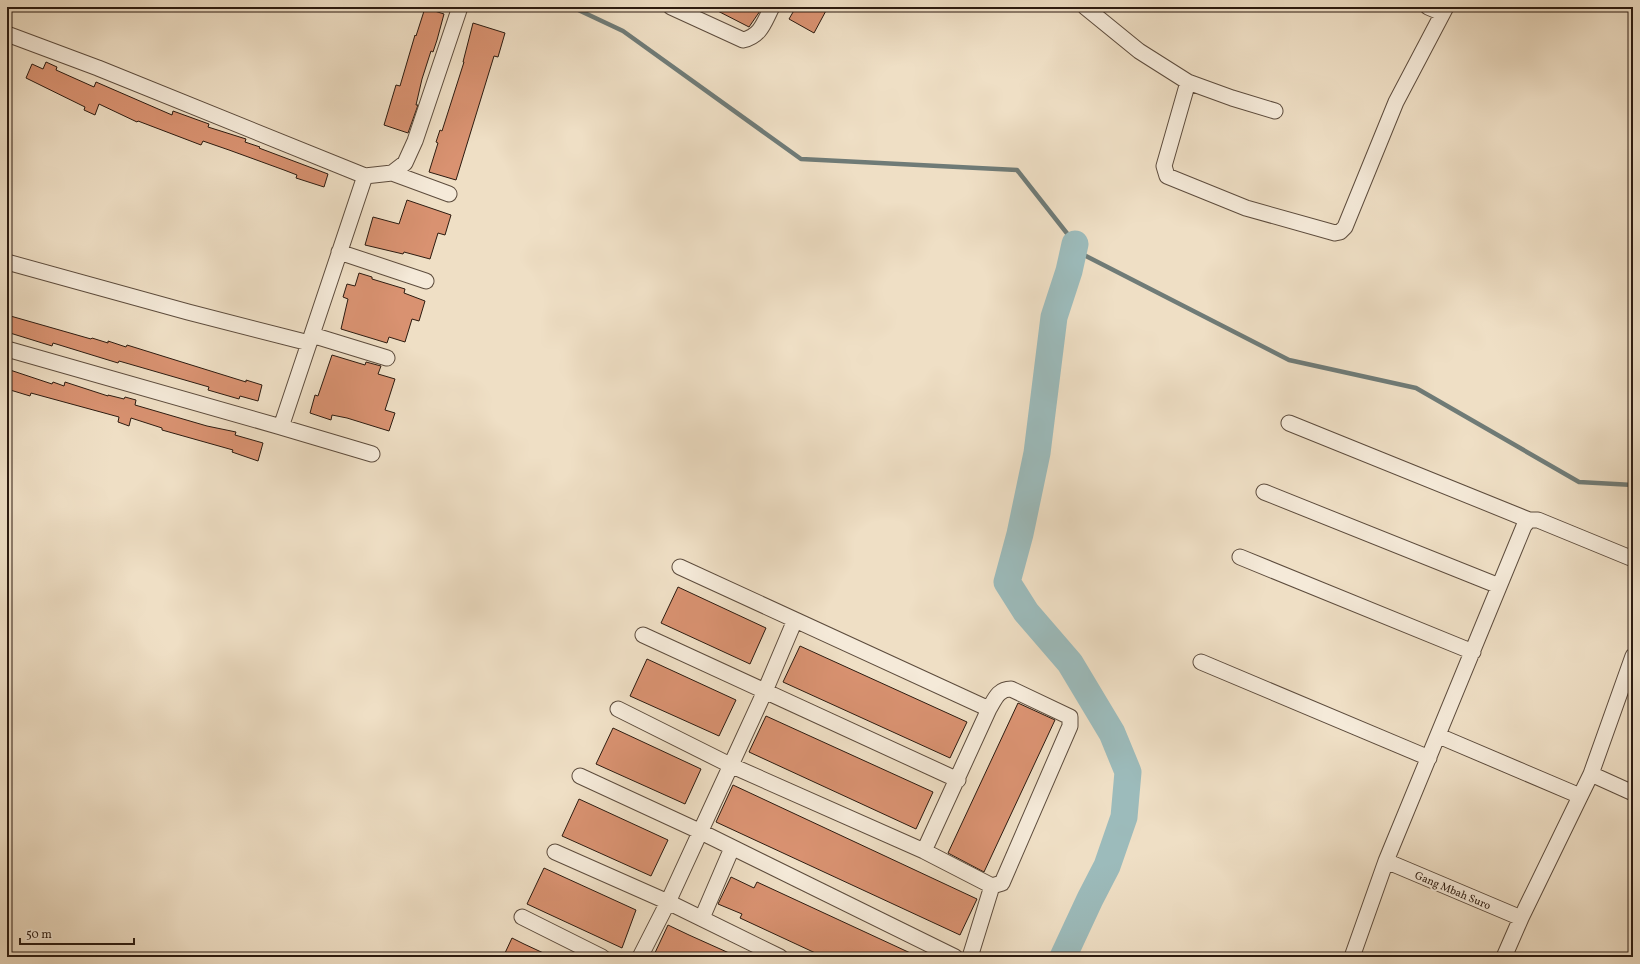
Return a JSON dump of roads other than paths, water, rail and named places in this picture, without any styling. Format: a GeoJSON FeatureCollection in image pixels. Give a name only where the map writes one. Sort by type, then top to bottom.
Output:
{"type":"FeatureCollection","features":[{"type":"Feature","properties":{"kind":"street"},"geometry":{"type":"LineString","coordinates":[[392,173],[405,163],[415,141],[460,7]]}},
{"type":"Feature","properties":{"kind":"street"},"geometry":{"type":"LineString","coordinates":[[671,7],[743,40],[757,34],[772,7]]}},
{"type":"Feature","properties":{"kind":"street"},"geometry":{"type":"LineString","coordinates":[[1085,7],[1139,51],[1188,82],[1232,98],[1275,111]]}},
{"type":"Feature","properties":{"kind":"street"},"geometry":{"type":"LineString","coordinates":[[1188,82],[1164,166],[1167,176],[1246,208],[1335,234],[1340,232],[1345,227],[1396,102],[1444,10],[1428,7]]}},
{"type":"Feature","properties":{"kind":"street"},"geometry":{"type":"LineString","coordinates":[[7,34],[98,68],[365,176],[392,173],[449,194]]}},
{"type":"Feature","properties":{"kind":"street"},"geometry":{"type":"LineString","coordinates":[[282,427],[365,176]]}},
{"type":"Feature","properties":{"kind":"street"},"geometry":{"type":"LineString","coordinates":[[339,252],[426,281]]}},
{"type":"Feature","properties":{"kind":"street"},"geometry":{"type":"LineString","coordinates":[[7,262],[387,358]]}},
{"type":"Feature","properties":{"kind":"street"},"geometry":{"type":"LineString","coordinates":[[7,349],[372,454]]}},
{"type":"Feature","properties":{"kind":"street"},"geometry":{"type":"LineString","coordinates":[[1289,423],[1529,520],[1538,520],[1633,559]]}},
{"type":"Feature","properties":{"kind":"street"},"geometry":{"type":"LineString","coordinates":[[1264,492],[1499,586]]}},
{"type":"Feature","properties":{"kind":"street"},"geometry":{"type":"LineString","coordinates":[[1352,957],[1386,862],[1524,526],[1529,520]]}},
{"type":"Feature","properties":{"kind":"street"},"geometry":{"type":"LineString","coordinates":[[1240,557],[1473,652]]}},
{"type":"Feature","properties":{"kind":"street"},"geometry":{"type":"LineString","coordinates":[[680,567],[989,710]]}},
{"type":"Feature","properties":{"kind":"street"},"geometry":{"type":"LineString","coordinates":[[640,957],[668,902],[699,831],[765,691],[795,620]]}},
{"type":"Feature","properties":{"kind":"street"},"geometry":{"type":"LineString","coordinates":[[643,634],[958,780]]}},
{"type":"Feature","properties":{"kind":"street"},"geometry":{"type":"LineString","coordinates":[[1504,957],[1521,918],[1591,774],[1633,656]]}},
{"type":"Feature","properties":{"kind":"street"},"geometry":{"type":"LineString","coordinates":[[1201,662],[1429,758]]}},
{"type":"Feature","properties":{"kind":"street"},"geometry":{"type":"LineString","coordinates":[[618,709],[730,765],[924,851],[992,886],[1002,883],[1071,722],[1070,717],[1011,690],[1006,689],[1000,691],[989,710],[924,851]]}},
{"type":"Feature","properties":{"kind":"street"},"geometry":{"type":"LineString","coordinates":[[1439,736],[1580,796]]}},
{"type":"Feature","properties":{"kind":"street"},"geometry":{"type":"LineString","coordinates":[[1591,774],[1633,793]]}},
{"type":"Feature","properties":{"kind":"street"},"geometry":{"type":"LineString","coordinates":[[580,776],[699,831],[955,957]]}},
{"type":"Feature","properties":{"kind":"street"},"geometry":{"type":"LineString","coordinates":[[702,918],[732,848]]}},
{"type":"Feature","properties":{"kind":"street"},"geometry":{"type":"LineString","coordinates":[[555,852],[668,902],[780,957]]}},
{"type":"Feature","properties":{"kind":"street","name":"Gang Mbah Suro"},"geometry":{"type":"LineString","coordinates":[[1386,862],[1521,918]]}},
{"type":"Feature","properties":{"kind":"street"},"geometry":{"type":"LineString","coordinates":[[970,957],[992,886]]}},
{"type":"Feature","properties":{"kind":"street"},"geometry":{"type":"LineString","coordinates":[[522,917],[602,957]]}},
{"type":"Feature","properties":{"kind":"waterway"},"geometry":{"type":"LineString","coordinates":[[572,7],[623,31],[801,159],[1017,170],[1084,255],[1289,360],[1416,388],[1579,482],[1633,485]]}},
{"type":"Feature","properties":{"kind":"waterway"},"geometry":{"type":"LineString","coordinates":[[1063,957],[1107,866],[1124,817],[1128,772],[1112,733],[1070,663],[1026,612],[1007,582],[1020,534],[1037,453],[1054,317],[1069,271],[1075,244]]}}]}
